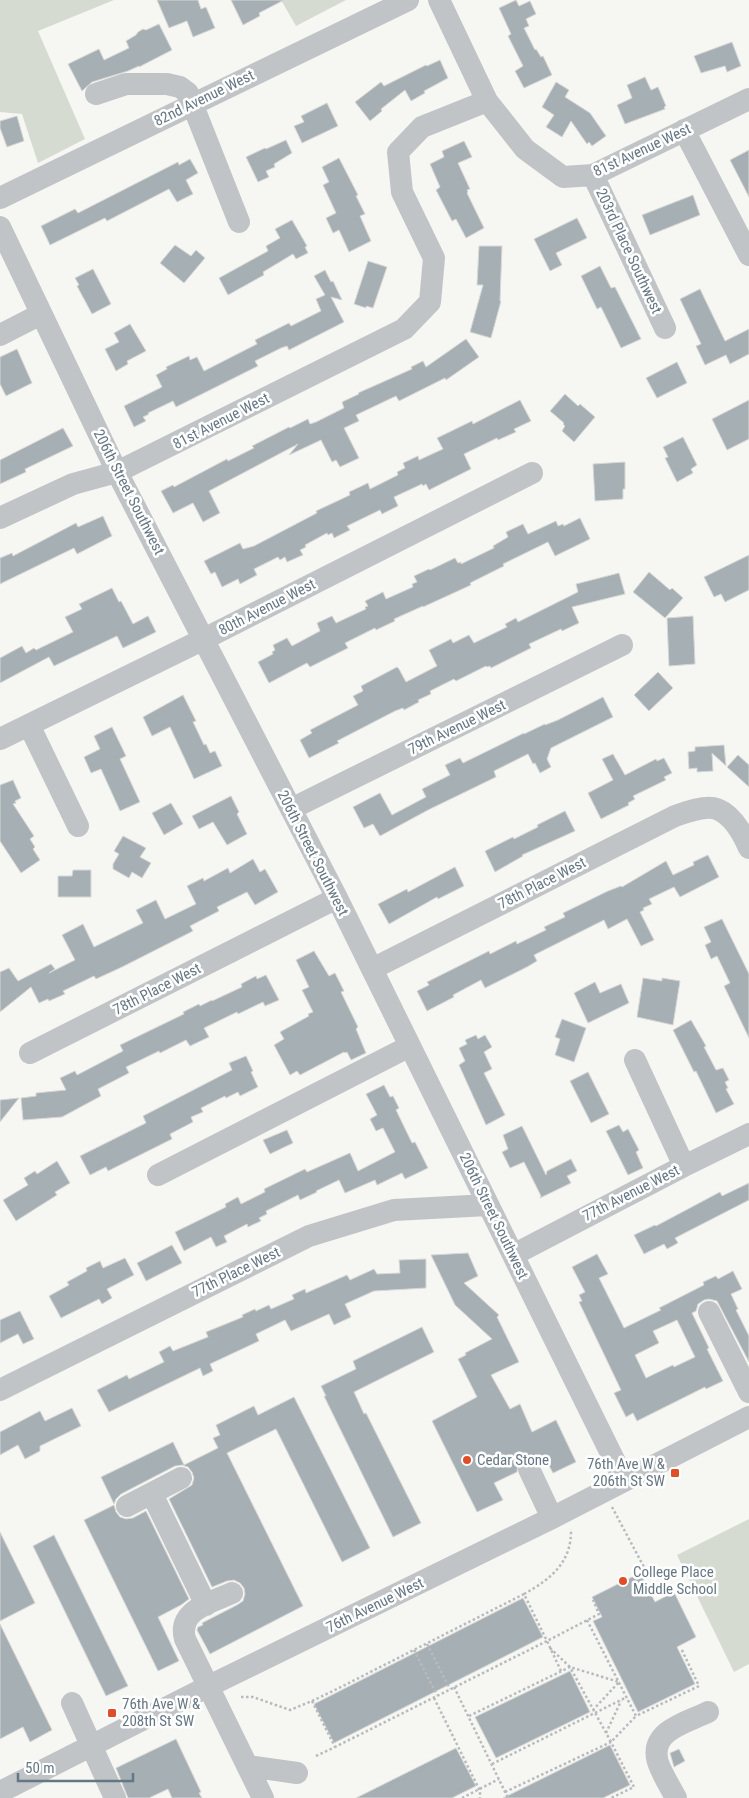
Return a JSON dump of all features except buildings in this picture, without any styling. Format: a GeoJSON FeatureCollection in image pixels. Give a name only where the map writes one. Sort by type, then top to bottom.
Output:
{"type":"FeatureCollection","features":[{"type":"Feature","properties":{"kind":"street","name":"82nd Avenue West"},"geometry":{"type":"LineString","coordinates":[[0,198],[408,0]]}},
{"type":"Feature","properties":{"kind":"street","name":"81st Avenue West"},"geometry":{"type":"LineString","coordinates":[[439,0],[487,100],[525,149],[563,177],[593,174],[749,99]]}},
{"type":"Feature","properties":{"kind":"street"},"geometry":{"type":"LineString","coordinates":[[96,94],[126,84],[167,84],[180,87],[188,93],[240,222]]}},
{"type":"Feature","properties":{"kind":"street","name":"81st Avenue West"},"geometry":{"type":"LineString","coordinates":[[0,518],[73,484],[118,472],[404,328],[430,302],[434,258],[402,192],[398,152],[422,127],[487,100]]}},
{"type":"Feature","properties":{"kind":"street"},"geometry":{"type":"LineString","coordinates":[[684,130],[749,255]]}},
{"type":"Feature","properties":{"kind":"street","name":"203rd Place Southwest"},"geometry":{"type":"LineString","coordinates":[[593,174],[665,328]]}},
{"type":"Feature","properties":{"kind":"street","name":"206th Street Southwest"},"geometry":{"type":"LineString","coordinates":[[0,227],[118,472],[372,969],[624,1480]]}},
{"type":"Feature","properties":{"kind":"street"},"geometry":{"type":"LineString","coordinates":[[0,335],[41,314]]}},
{"type":"Feature","properties":{"kind":"street","name":"80th Avenue West"},"geometry":{"type":"LineString","coordinates":[[0,740],[532,473]]}},
{"type":"Feature","properties":{"kind":"street","name":"79th Avenue West"},"geometry":{"type":"LineString","coordinates":[[291,809],[622,645]]}},
{"type":"Feature","properties":{"kind":"street"},"geometry":{"type":"LineString","coordinates":[[29,725],[78,826]]}},
{"type":"Feature","properties":{"kind":"street","name":"78th Place West"},"geometry":{"type":"LineString","coordinates":[[372,969],[675,816],[694,810],[716,809],[731,818],[749,848]]}},
{"type":"Feature","properties":{"kind":"street","name":"78th Place West"},"geometry":{"type":"LineString","coordinates":[[30,1052],[336,898]]}},
{"type":"Feature","properties":{"kind":"street"},"geometry":{"type":"LineString","coordinates":[[158,1176],[410,1046]]}},
{"type":"Feature","properties":{"kind":"street"},"geometry":{"type":"LineString","coordinates":[[635,1060],[684,1166]]}},
{"type":"Feature","properties":{"kind":"street","name":"77th Avenue West"},"geometry":{"type":"LineString","coordinates":[[513,1255],[749,1134]]}},
{"type":"Feature","properties":{"kind":"street","name":"77th Place West"},"geometry":{"type":"LineString","coordinates":[[0,1390],[310,1236],[394,1210],[488,1205]]}},
{"type":"Feature","properties":{"kind":"street"},"geometry":{"type":"LineString","coordinates":[[709,1312],[749,1392]]}},
{"type":"Feature","properties":{"kind":"street","name":"76th Avenue West"},"geometry":{"type":"LineString","coordinates":[[4,1793],[92,1745],[209,1686],[562,1521],[624,1480],[749,1417]]}},
{"type":"Feature","properties":{"kind":"street"},"geometry":{"type":"LineString","coordinates":[[529,1469],[562,1521]]}},
{"type":"Feature","properties":{"kind":"street"},"geometry":{"type":"LineString","coordinates":[[127,1506],[181,1478]]}},
{"type":"Feature","properties":{"kind":"street"},"geometry":{"type":"LineString","coordinates":[[152,1494],[206,1605]]}},
{"type":"Feature","properties":{"kind":"street"},"geometry":{"type":"LineString","coordinates":[[232,1593],[188,1615],[183,1626],[183,1632],[248,1766],[260,1797]]}},
{"type":"Feature","properties":{"kind":"street"},"geometry":{"type":"LineString","coordinates":[[72,1703],[115,1798]]}},
{"type":"Feature","properties":{"kind":"street"},"geometry":{"type":"LineString","coordinates":[[676,1798],[657,1759],[657,1744],[664,1734],[708,1712]]}},
{"type":"Feature","properties":{"kind":"street"},"geometry":{"type":"LineString","coordinates":[[248,1766],[296,1774]]}},
{"type":"Feature","properties":{"kind":"path"},"geometry":{"type":"LineString","coordinates":[[611,1505],[645,1569]]}},
{"type":"Feature","properties":{"kind":"path"},"geometry":{"type":"LineString","coordinates":[[241,1697],[253,1697],[290,1710],[427,1644],[544,1584],[565,1559],[572,1535],[562,1521]]}},
{"type":"Feature","properties":{"kind":"path"},"geometry":{"type":"LineString","coordinates":[[524,1594],[561,1671]]}},
{"type":"Feature","properties":{"kind":"path"},"geometry":{"type":"LineString","coordinates":[[314,1757],[599,1614],[593,1600]]}},
{"type":"Feature","properties":{"kind":"path"},"geometry":{"type":"LineString","coordinates":[[587,1620],[636,1716]]}},
{"type":"Feature","properties":{"kind":"path"},"geometry":{"type":"LineString","coordinates":[[427,1644],[450,1689]]}},
{"type":"Feature","properties":{"kind":"path"},"geometry":{"type":"LineString","coordinates":[[550,1648],[570,1667],[619,1682]]}},
{"type":"Feature","properties":{"kind":"path"},"geometry":{"type":"LineString","coordinates":[[505,1792],[611,1742],[636,1716],[699,1686],[681,1648]]}},
{"type":"Feature","properties":{"kind":"path"},"geometry":{"type":"LineString","coordinates":[[414,1650],[479,1789],[480,1798]]}},
{"type":"Feature","properties":{"kind":"path"},"geometry":{"type":"LineString","coordinates":[[469,1716],[570,1667]]}},
{"type":"Feature","properties":{"kind":"path"},"geometry":{"type":"LineString","coordinates":[[570,1667],[634,1786],[611,1798]]}},
{"type":"Feature","properties":{"kind":"path"},"geometry":{"type":"LineString","coordinates":[[594,1712],[619,1682]]}},
{"type":"Feature","properties":{"kind":"path"},"geometry":{"type":"LineString","coordinates":[[454,1686],[508,1798]]}},
{"type":"Feature","properties":{"kind":"path"},"geometry":{"type":"LineString","coordinates":[[492,1764],[627,1697]]}},
{"type":"Feature","properties":{"kind":"path"},"geometry":{"type":"LineString","coordinates":[[312,1700],[334,1747]]}},
{"type":"Feature","properties":{"kind":"path"},"geometry":{"type":"LineString","coordinates":[[606,1733],[620,1700]]}},
{"type":"Feature","properties":{"kind":"path"},"geometry":{"type":"LineString","coordinates":[[462,1798],[499,1779]]}},
{"type":"Feature","properties":{"kind":"shaded area"},"geometry":{"type":"Polygon","coordinates":[[[0,0],[114,0],[38,31],[85,139],[38,163],[22,114],[0,112],[0,0]]]}},
{"type":"Feature","properties":{"kind":"shaded area"},"geometry":{"type":"Polygon","coordinates":[[[281,0],[346,0],[296,26],[281,0]]]}},
{"type":"Feature","properties":{"kind":"shaded area"},"geometry":{"type":"Polygon","coordinates":[[[749,1519],[749,1664],[734,1672],[677,1555],[749,1519]]]}},
{"type":"Feature","properties":{"kind":"place","name":"Cedar Stone"},"geometry":{"type":"Point","coordinates":[467,1460]}},
{"type":"Feature","properties":{"kind":"place","name":"76th Ave W & 206th St SW"},"geometry":{"type":"Point","coordinates":[675,1473]}},
{"type":"Feature","properties":{"kind":"place","name":"College Place Middle School"},"geometry":{"type":"Point","coordinates":[623,1581]}},
{"type":"Feature","properties":{"kind":"place","name":"76th Ave W & 208th St SW"},"geometry":{"type":"Point","coordinates":[112,1713]}}]}
